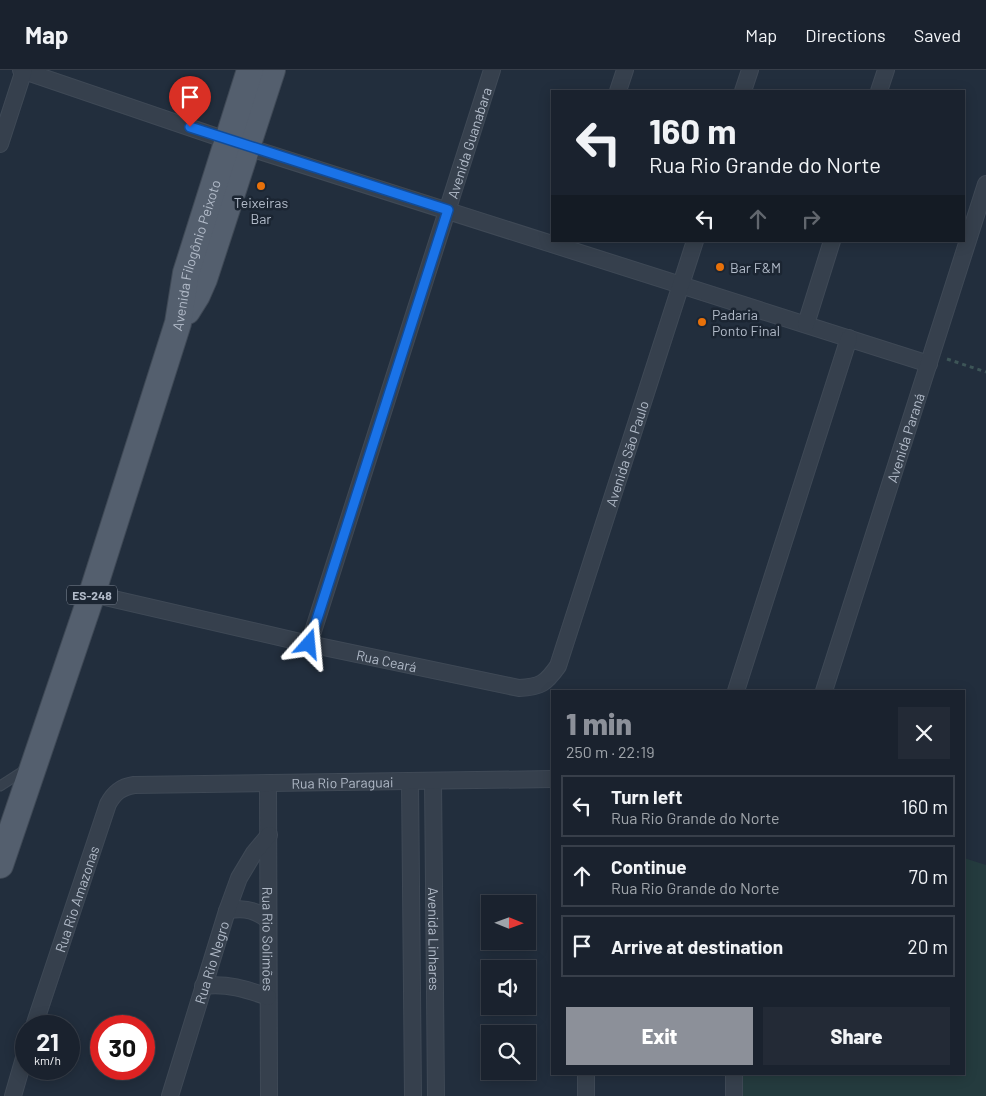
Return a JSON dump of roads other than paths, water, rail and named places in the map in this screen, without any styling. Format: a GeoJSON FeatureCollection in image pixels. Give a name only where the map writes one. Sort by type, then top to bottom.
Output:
{"type":"FeatureCollection","features":[{"type":"Feature","properties":{"kind":"main road","name":"Avenida Filogônio Peixoto"},"geometry":{"type":"LineString","coordinates":[[92,594],[178,323],[197,295],[204,279],[237,143],[250,70]]}},
{"type":"Feature","properties":{"kind":"main road","name":"Avenida Filogônio Peixoto"},"geometry":{"type":"LineString","coordinates":[[237,143],[272,70]]}},
{"type":"Feature","properties":{"kind":"main road","name":"ES-248"},"geometry":{"type":"LineString","coordinates":[[0,865],[92,594]]}},
{"type":"Feature","properties":{"kind":"street"},"geometry":{"type":"LineString","coordinates":[[0,144],[23,70],[237,143],[448,210],[551,240]]}},
{"type":"Feature","properties":{"kind":"street","name":"Avenida Guanabara"},"geometry":{"type":"LineString","coordinates":[[309,644],[492,70]]}},
{"type":"Feature","properties":{"kind":"street"},"geometry":{"type":"LineString","coordinates":[[618,90],[625,70]]}},
{"type":"Feature","properties":{"kind":"street"},"geometry":{"type":"LineString","coordinates":[[743,90],[750,70]]}},
{"type":"Feature","properties":{"kind":"street"},"geometry":{"type":"LineString","coordinates":[[879,90],[886,70]]}},
{"type":"Feature","properties":{"kind":"street","name":"Avenida Paraná"},"geometry":{"type":"LineString","coordinates":[[824,690],[986,184]]}},
{"type":"Feature","properties":{"kind":"street"},"geometry":{"type":"LineString","coordinates":[[558,242],[680,285],[849,338],[930,359]]}},
{"type":"Feature","properties":{"kind":"street","name":"Avenida São Paulo"},"geometry":{"type":"LineString","coordinates":[[558,666],[695,242]]}},
{"type":"Feature","properties":{"kind":"street"},"geometry":{"type":"LineString","coordinates":[[806,324],[832,242]]}},
{"type":"Feature","properties":{"kind":"street"},"geometry":{"type":"LineString","coordinates":[[736,690],[849,338]]}},
{"type":"Feature","properties":{"kind":"street","name":"Rua Ceará"},"geometry":{"type":"LineString","coordinates":[[92,594],[309,644],[519,688],[535,688],[548,680],[558,666]]}},
{"type":"Feature","properties":{"kind":"street","name":"Rua Rio Paraguai"},"geometry":{"type":"LineString","coordinates":[[134,785],[551,779]]}},
{"type":"Feature","properties":{"kind":"street","name":"Avenida Linhares"},"geometry":{"type":"LineString","coordinates":[[410,781],[413,1096]]}},
{"type":"Feature","properties":{"kind":"street","name":"Avenida Linhares"},"geometry":{"type":"LineString","coordinates":[[433,781],[436,1096]]}},
{"type":"Feature","properties":{"kind":"street","name":"Rua Rio Solimões"},"geometry":{"type":"LineString","coordinates":[[268,783],[269,1096]]}},
{"type":"Feature","properties":{"kind":"street","name":"Rua Rio Amazonas"},"geometry":{"type":"LineString","coordinates":[[38,1015],[108,804],[112,796],[119,790],[134,785]]}},
{"type":"Feature","properties":{"kind":"street","name":"Rua Rio Negro"},"geometry":{"type":"LineString","coordinates":[[170,1096],[227,911],[245,866],[269,835]]}},
{"type":"Feature","properties":{"kind":"street"},"geometry":{"type":"LineString","coordinates":[[227,911],[241,908],[248,909],[268,920]]}},
{"type":"Feature","properties":{"kind":"street"},"geometry":{"type":"LineString","coordinates":[[203,986],[216,984],[238,986],[268,997]]}},
{"type":"Feature","properties":{"kind":"street"},"geometry":{"type":"LineString","coordinates":[[586,1075],[586,1096]]}},
{"type":"Feature","properties":{"kind":"street"},"geometry":{"type":"LineString","coordinates":[[734,1075],[734,1096]]}},
{"type":"Feature","properties":{"kind":"street"},"geometry":{"type":"LineString","coordinates":[[12,1096],[17,1080]]}},
{"type":"Feature","properties":{"kind":"lane"},"geometry":{"type":"LineString","coordinates":[[0,786],[35,763]]}},
{"type":"Feature","properties":{"kind":"place","name":"Teixeiras Bar"},"geometry":{"type":"Point","coordinates":[261,186]}},
{"type":"Feature","properties":{"kind":"place","name":"Bar F&M"},"geometry":{"type":"Point","coordinates":[720,267]}},
{"type":"Feature","properties":{"kind":"place","name":"Padaria Ponto Final"},"geometry":{"type":"Point","coordinates":[702,322]}}]}
